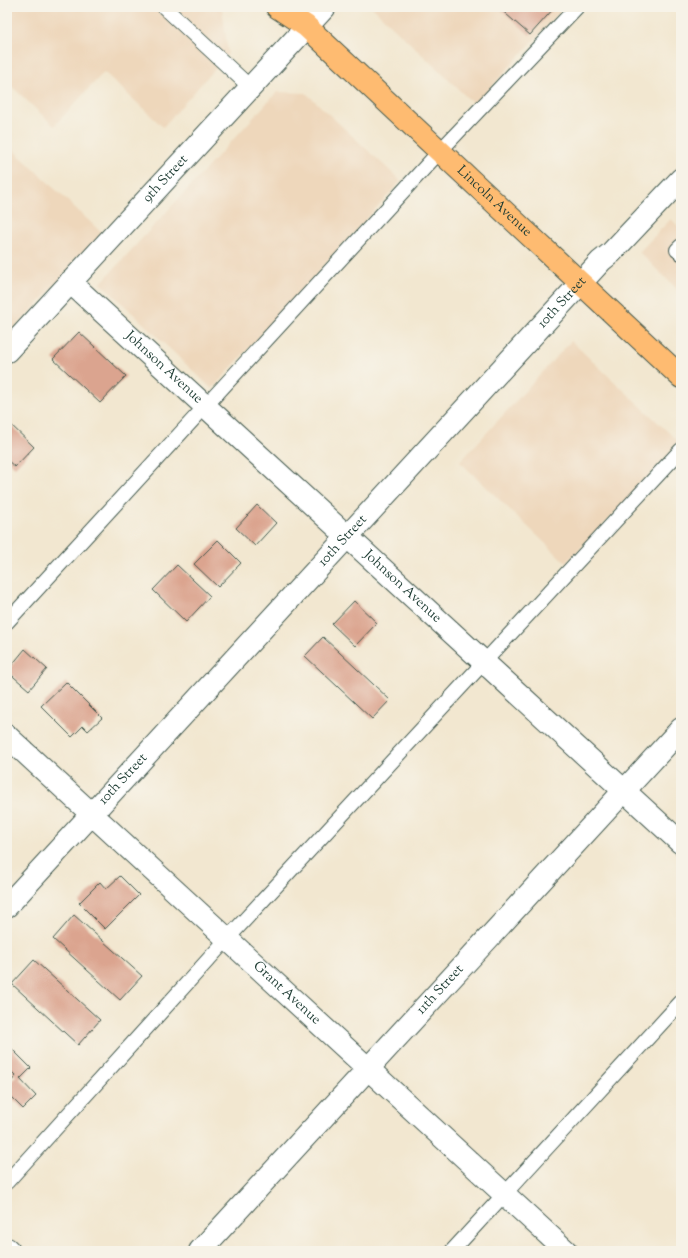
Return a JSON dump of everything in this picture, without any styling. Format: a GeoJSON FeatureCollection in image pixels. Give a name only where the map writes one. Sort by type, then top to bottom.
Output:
{"type":"FeatureCollection","features":[{"type":"Feature","properties":{"kind":"main road","name":"Lincoln Avenue"},"geometry":{"type":"LineString","coordinates":[[277,7],[306,26],[681,377]]}},
{"type":"Feature","properties":{"kind":"main road","name":"Lincoln Avenue"},"geometry":{"type":"LineString","coordinates":[[297,7],[306,26]]}},
{"type":"Feature","properties":{"kind":"street","name":"9th Street"},"geometry":{"type":"LineString","coordinates":[[7,351],[325,7]]}},
{"type":"Feature","properties":{"kind":"street","name":"10th Street"},"geometry":{"type":"LineString","coordinates":[[7,906],[581,283],[681,179]]}},
{"type":"Feature","properties":{"kind":"street","name":"Johnson Avenue"},"geometry":{"type":"LineString","coordinates":[[70,282],[681,843]]}},
{"type":"Feature","properties":{"kind":"street","name":"11th Street"},"geometry":{"type":"LineString","coordinates":[[200,1251],[681,729]]}},
{"type":"Feature","properties":{"kind":"street","name":"Grant Avenue"},"geometry":{"type":"LineString","coordinates":[[7,736],[566,1251]]}},
{"type":"Feature","properties":{"kind":"lane"},"geometry":{"type":"LineString","coordinates":[[164,7],[250,87]]}},
{"type":"Feature","properties":{"kind":"lane"},"geometry":{"type":"LineString","coordinates":[[7,622],[440,151],[577,7]]}},
{"type":"Feature","properties":{"kind":"lane"},"geometry":{"type":"LineString","coordinates":[[681,246],[677,250],[681,253]]}},
{"type":"Feature","properties":{"kind":"lane"},"geometry":{"type":"LineString","coordinates":[[7,1182],[227,939],[485,663],[681,450]]}},
{"type":"Feature","properties":{"kind":"lane"},"geometry":{"type":"LineString","coordinates":[[452,1251],[681,1002]]}},
{"type":"Feature","properties":{"kind":"shaded area"},"geometry":{"type":"Polygon","coordinates":[[[10,7],[222,7],[228,54],[163,127],[104,72],[54,126],[7,82],[7,10],[10,7]]]}},
{"type":"Feature","properties":{"kind":"shaded area"},"geometry":{"type":"Polygon","coordinates":[[[372,7],[564,7],[475,105],[372,7]]]}},
{"type":"Feature","properties":{"kind":"shaded area"},"geometry":{"type":"Polygon","coordinates":[[[277,92],[306,93],[401,181],[212,389],[101,283],[277,92]]]}},
{"type":"Feature","properties":{"kind":"shaded area"},"geometry":{"type":"Polygon","coordinates":[[[7,144],[104,235],[7,336],[7,144]]]}},
{"type":"Feature","properties":{"kind":"shaded area"},"geometry":{"type":"Polygon","coordinates":[[[671,219],[681,229],[681,293],[639,252],[671,219]]]}},
{"type":"Feature","properties":{"kind":"shaded area"},"geometry":{"type":"Polygon","coordinates":[[[571,341],[681,444],[566,563],[460,462],[571,341]]]}},
{"type":"Feature","properties":{"kind":"building"},"geometry":{"type":"Polygon","coordinates":[[[498,7],[555,7],[530,35],[498,7]]]}},
{"type":"Feature","properties":{"kind":"building"},"geometry":{"type":"Polygon","coordinates":[[[79,332],[126,376],[100,403],[53,359],[79,332]]]}},
{"type":"Feature","properties":{"kind":"building"},"geometry":{"type":"Polygon","coordinates":[[[7,421],[34,447],[15,467],[7,460],[7,421]]]}},
{"type":"Feature","properties":{"kind":"building"},"geometry":{"type":"Polygon","coordinates":[[[257,505],[276,523],[255,546],[236,528],[257,505]]]}},
{"type":"Feature","properties":{"kind":"building"},"geometry":{"type":"Polygon","coordinates":[[[218,540],[241,563],[218,587],[194,564],[218,540]]]}},
{"type":"Feature","properties":{"kind":"building"},"geometry":{"type":"Polygon","coordinates":[[[177,565],[210,596],[186,622],[153,590],[177,565]]]}},
{"type":"Feature","properties":{"kind":"building"},"geometry":{"type":"Polygon","coordinates":[[[354,601],[377,623],[355,646],[332,624],[354,601]]]}},
{"type":"Feature","properties":{"kind":"building"},"geometry":{"type":"Polygon","coordinates":[[[323,637],[390,700],[372,719],[305,656],[323,637]]]}},
{"type":"Feature","properties":{"kind":"building"},"geometry":{"type":"Polygon","coordinates":[[[25,649],[47,669],[29,690],[7,671],[25,649]]]}},
{"type":"Feature","properties":{"kind":"building"},"geometry":{"type":"Polygon","coordinates":[[[66,682],[102,718],[88,731],[83,726],[72,737],[41,706],[66,682]]]}},
{"type":"Feature","properties":{"kind":"building"},"geometry":{"type":"Polygon","coordinates":[[[120,876],[139,895],[105,929],[79,903],[100,882],[106,889],[120,876]]]}},
{"type":"Feature","properties":{"kind":"building"},"geometry":{"type":"Polygon","coordinates":[[[74,915],[142,976],[120,1000],[53,939],[74,915]]]}},
{"type":"Feature","properties":{"kind":"building"},"geometry":{"type":"Polygon","coordinates":[[[34,960],[100,1020],[78,1045],[12,984],[34,960]]]}},
{"type":"Feature","properties":{"kind":"building"},"geometry":{"type":"Polygon","coordinates":[[[7,1044],[31,1068],[20,1079],[36,1096],[23,1109],[7,1093],[7,1086],[16,1076],[7,1067],[7,1044]]]}}]}
